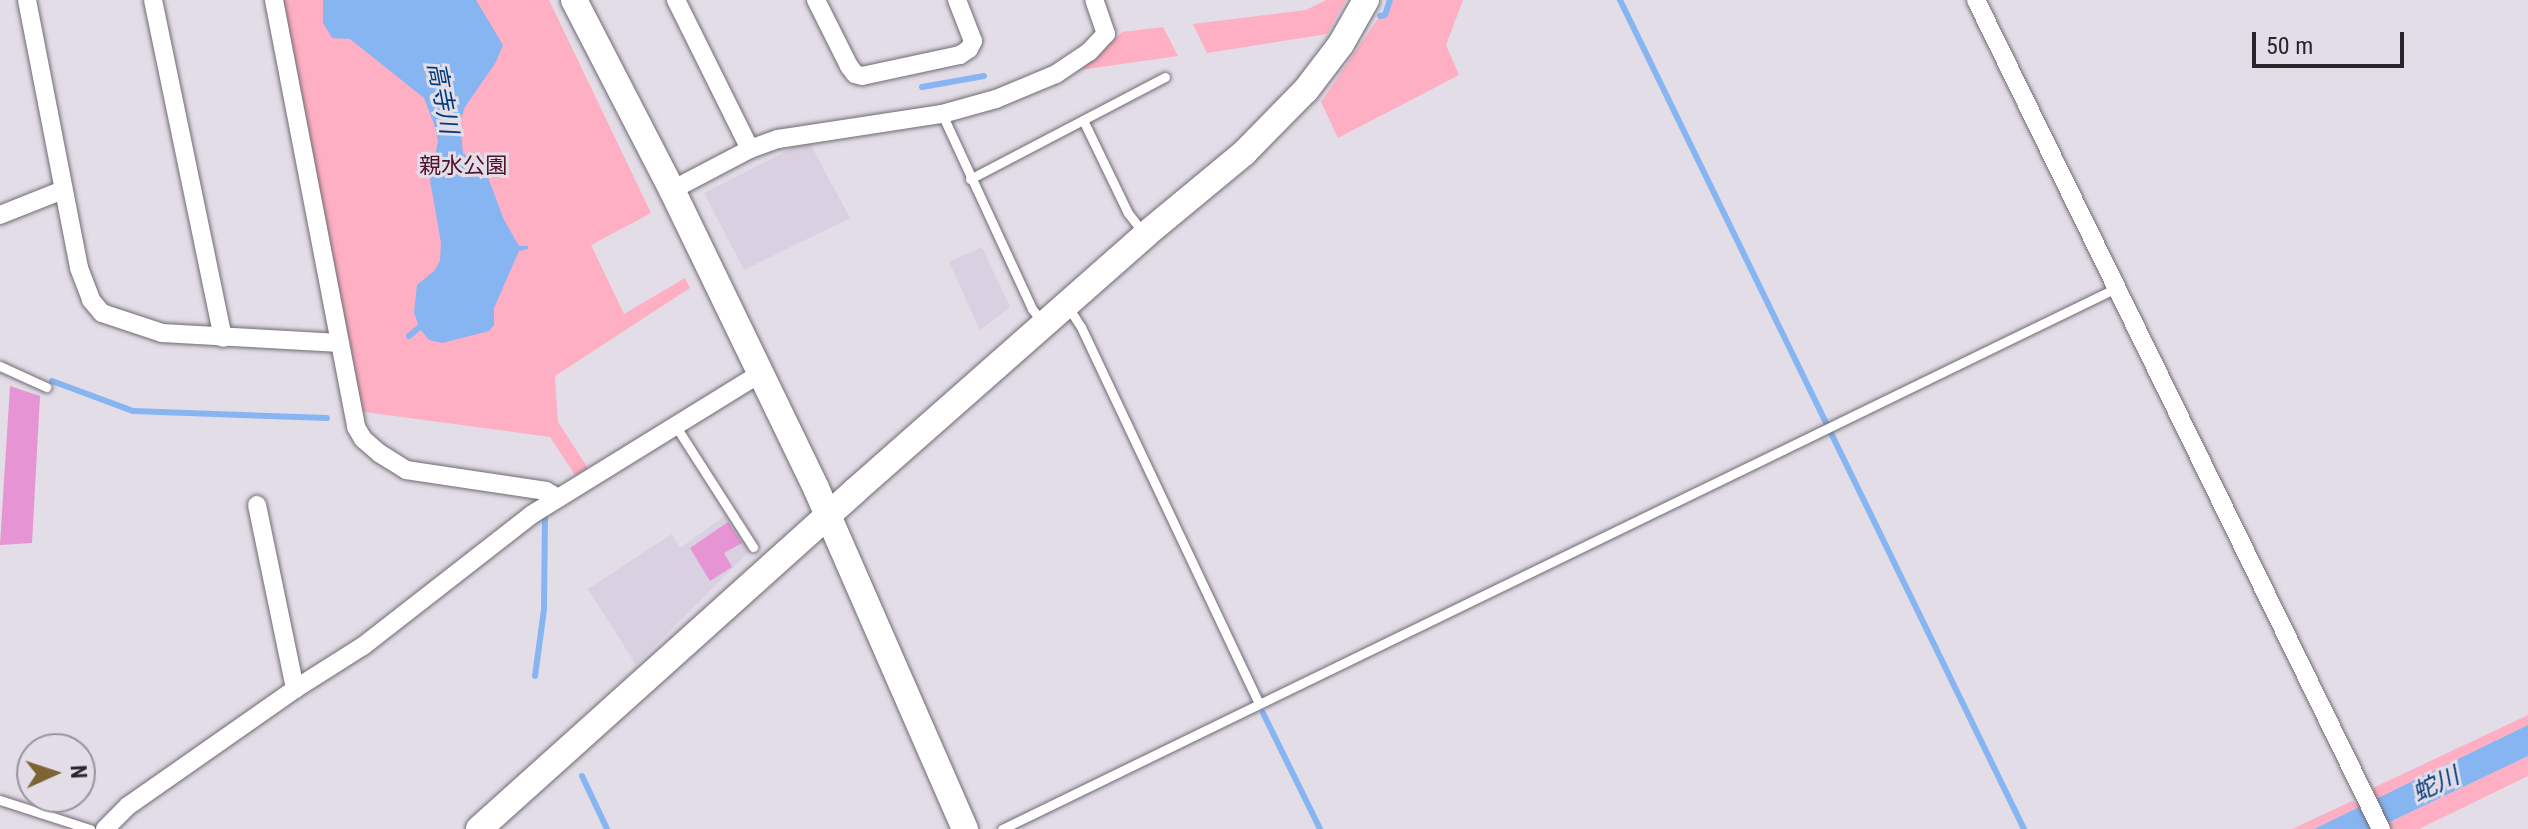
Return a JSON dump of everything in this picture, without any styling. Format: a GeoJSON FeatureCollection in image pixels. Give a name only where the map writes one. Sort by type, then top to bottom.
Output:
{"type":"FeatureCollection","features":[{"type":"Feature","properties":{"kind":"street"},"geometry":{"type":"LineString","coordinates":[[27,0],[79,268],[91,300],[102,313],[162,333],[340,343]]}},
{"type":"Feature","properties":{"kind":"street"},"geometry":{"type":"LineString","coordinates":[[153,0],[223,338]]}},
{"type":"Feature","properties":{"kind":"street"},"geometry":{"type":"LineString","coordinates":[[274,0],[356,427],[363,439],[379,453],[406,470],[546,491],[558,498]]}},
{"type":"Feature","properties":{"kind":"street"},"geometry":{"type":"LineString","coordinates":[[574,0],[672,190],[761,373],[965,829]]}},
{"type":"Feature","properties":{"kind":"street"},"geometry":{"type":"LineString","coordinates":[[676,0],[750,149]]}},
{"type":"Feature","properties":{"kind":"street"},"geometry":{"type":"LineString","coordinates":[[816,0],[849,66],[855,74],[862,76],[960,55],[969,49],[973,41],[957,0]]}},
{"type":"Feature","properties":{"kind":"street"},"geometry":{"type":"LineString","coordinates":[[672,190],[750,149],[813,131],[942,114],[1021,89],[1056,74],[1089,52],[1106,34],[1094,0]]}},
{"type":"Feature","properties":{"kind":"street"},"geometry":{"type":"LineString","coordinates":[[479,829],[1066,304],[1244,153],[1306,90],[1341,44],[1366,0]]}},
{"type":"Feature","properties":{"kind":"street"},"geometry":{"type":"LineString","coordinates":[[1976,0],[2381,829]]}},
{"type":"Feature","properties":{"kind":"street"},"geometry":{"type":"LineString","coordinates":[[0,215],[63,190]]}},
{"type":"Feature","properties":{"kind":"street"},"geometry":{"type":"LineString","coordinates":[[105,829],[128,806],[295,689],[363,646],[558,498],[761,373]]}},
{"type":"Feature","properties":{"kind":"street"},"geometry":{"type":"LineString","coordinates":[[257,505],[295,689]]}},
{"type":"Feature","properties":{"kind":"lane"},"geometry":{"type":"LineString","coordinates":[[970,179],[1165,77]]}},
{"type":"Feature","properties":{"kind":"lane"},"geometry":{"type":"LineString","coordinates":[[942,114],[1032,309],[1045,324]]}},
{"type":"Feature","properties":{"kind":"lane"},"geometry":{"type":"LineString","coordinates":[[1083,120],[1128,213],[1145,235]]}},
{"type":"Feature","properties":{"kind":"lane"},"geometry":{"type":"LineString","coordinates":[[1002,829],[2116,288]]}},
{"type":"Feature","properties":{"kind":"lane"},"geometry":{"type":"LineString","coordinates":[[1066,304],[1081,327],[1259,703]]}},
{"type":"Feature","properties":{"kind":"lane"},"geometry":{"type":"LineString","coordinates":[[0,366],[46,387]]}},
{"type":"Feature","properties":{"kind":"lane"},"geometry":{"type":"LineString","coordinates":[[675,425],[753,547]]}},
{"type":"Feature","properties":{"kind":"lane"},"geometry":{"type":"LineString","coordinates":[[0,800],[90,829]]}},
{"type":"Feature","properties":{"kind":"shaded area"},"geometry":{"type":"Polygon","coordinates":[[[808,140],[850,218],[744,270],[704,193],[808,140]]]}},
{"type":"Feature","properties":{"kind":"shaded area"},"geometry":{"type":"Polygon","coordinates":[[[982,247],[1010,307],[980,330],[949,262],[982,247]]]}},
{"type":"Feature","properties":{"kind":"shaded area"},"geometry":{"type":"Polygon","coordinates":[[[726,515],[750,551],[636,665],[588,589],[672,534],[680,548],[726,515]]]}},
{"type":"Feature","properties":{"kind":"green space","name":"親水公園"},"geometry":{"type":"Polygon","coordinates":[[[280,0],[549,0],[651,213],[591,245],[624,314],[685,278],[690,288],[555,376],[558,422],[588,468],[575,475],[550,437],[357,411],[280,0]]]}},
{"type":"Feature","properties":{"kind":"green space"},"geometry":{"type":"Polygon","coordinates":[[[1326,0],[1346,0],[1327,34],[1207,53],[1193,24],[1306,10],[1326,0]]]}},
{"type":"Feature","properties":{"kind":"green space"},"geometry":{"type":"Polygon","coordinates":[[[1390,0],[1463,0],[1446,45],[1459,75],[1338,138],[1321,102],[1377,20],[1385,15],[1390,0]]]}},
{"type":"Feature","properties":{"kind":"green space"},"geometry":{"type":"Polygon","coordinates":[[[1163,27],[1178,56],[1080,70],[1122,32],[1163,27]]]}},
{"type":"Feature","properties":{"kind":"green space"},"geometry":{"type":"Polygon","coordinates":[[[2528,715],[2528,725],[2314,829],[2292,829],[2352,801],[2356,804],[2374,794],[2373,788],[2528,715]]]}},
{"type":"Feature","properties":{"kind":"green space"},"geometry":{"type":"Polygon","coordinates":[[[2528,756],[2528,776],[2419,829],[2375,829],[2528,756]]]}},
{"type":"Feature","properties":{"kind":"water"},"geometry":{"type":"Polygon","coordinates":[[[323,0],[476,0],[503,45],[496,62],[465,107],[460,121],[463,153],[486,172],[504,220],[519,246],[528,246],[528,249],[519,251],[494,308],[494,325],[489,331],[442,343],[429,340],[419,328],[414,312],[417,285],[434,271],[440,261],[441,243],[430,180],[438,141],[434,124],[424,98],[350,39],[332,38],[323,23],[323,0]]]}},
{"type":"Feature","properties":{"kind":"water","name":"蛇川"},"geometry":{"type":"Polygon","coordinates":[[[2528,725],[2528,756],[2375,829],[2314,829],[2528,725]]]}},
{"type":"Feature","properties":{"kind":"building"},"geometry":{"type":"Polygon","coordinates":[[[10,386],[40,396],[32,543],[0,545],[10,386]]]}},
{"type":"Feature","properties":{"kind":"building"},"geometry":{"type":"Polygon","coordinates":[[[728,522],[742,543],[724,553],[732,567],[710,581],[690,548],[728,522]]]}},
{"type":"Feature","properties":{"kind":"waterway","name":"高寺川"},"geometry":{"type":"LineString","coordinates":[[1380,16],[1385,15],[1390,0]]}},
{"type":"Feature","properties":{"kind":"waterway"},"geometry":{"type":"LineString","coordinates":[[1620,0],[2024,829]]}},
{"type":"Feature","properties":{"kind":"waterway","name":"高寺川"},"geometry":{"type":"LineString","coordinates":[[922,87],[984,76]]}},
{"type":"Feature","properties":{"kind":"waterway"},"geometry":{"type":"LineString","coordinates":[[409,336],[422,325]]}},
{"type":"Feature","properties":{"kind":"waterway"},"geometry":{"type":"LineString","coordinates":[[52,381],[133,411],[327,418]]}},
{"type":"Feature","properties":{"kind":"waterway"},"geometry":{"type":"LineString","coordinates":[[535,676],[544,609],[545,518]]}},
{"type":"Feature","properties":{"kind":"waterway"},"geometry":{"type":"LineString","coordinates":[[1263,713],[1320,829]]}},
{"type":"Feature","properties":{"kind":"waterway"},"geometry":{"type":"LineString","coordinates":[[582,776],[607,829]]}}]}
